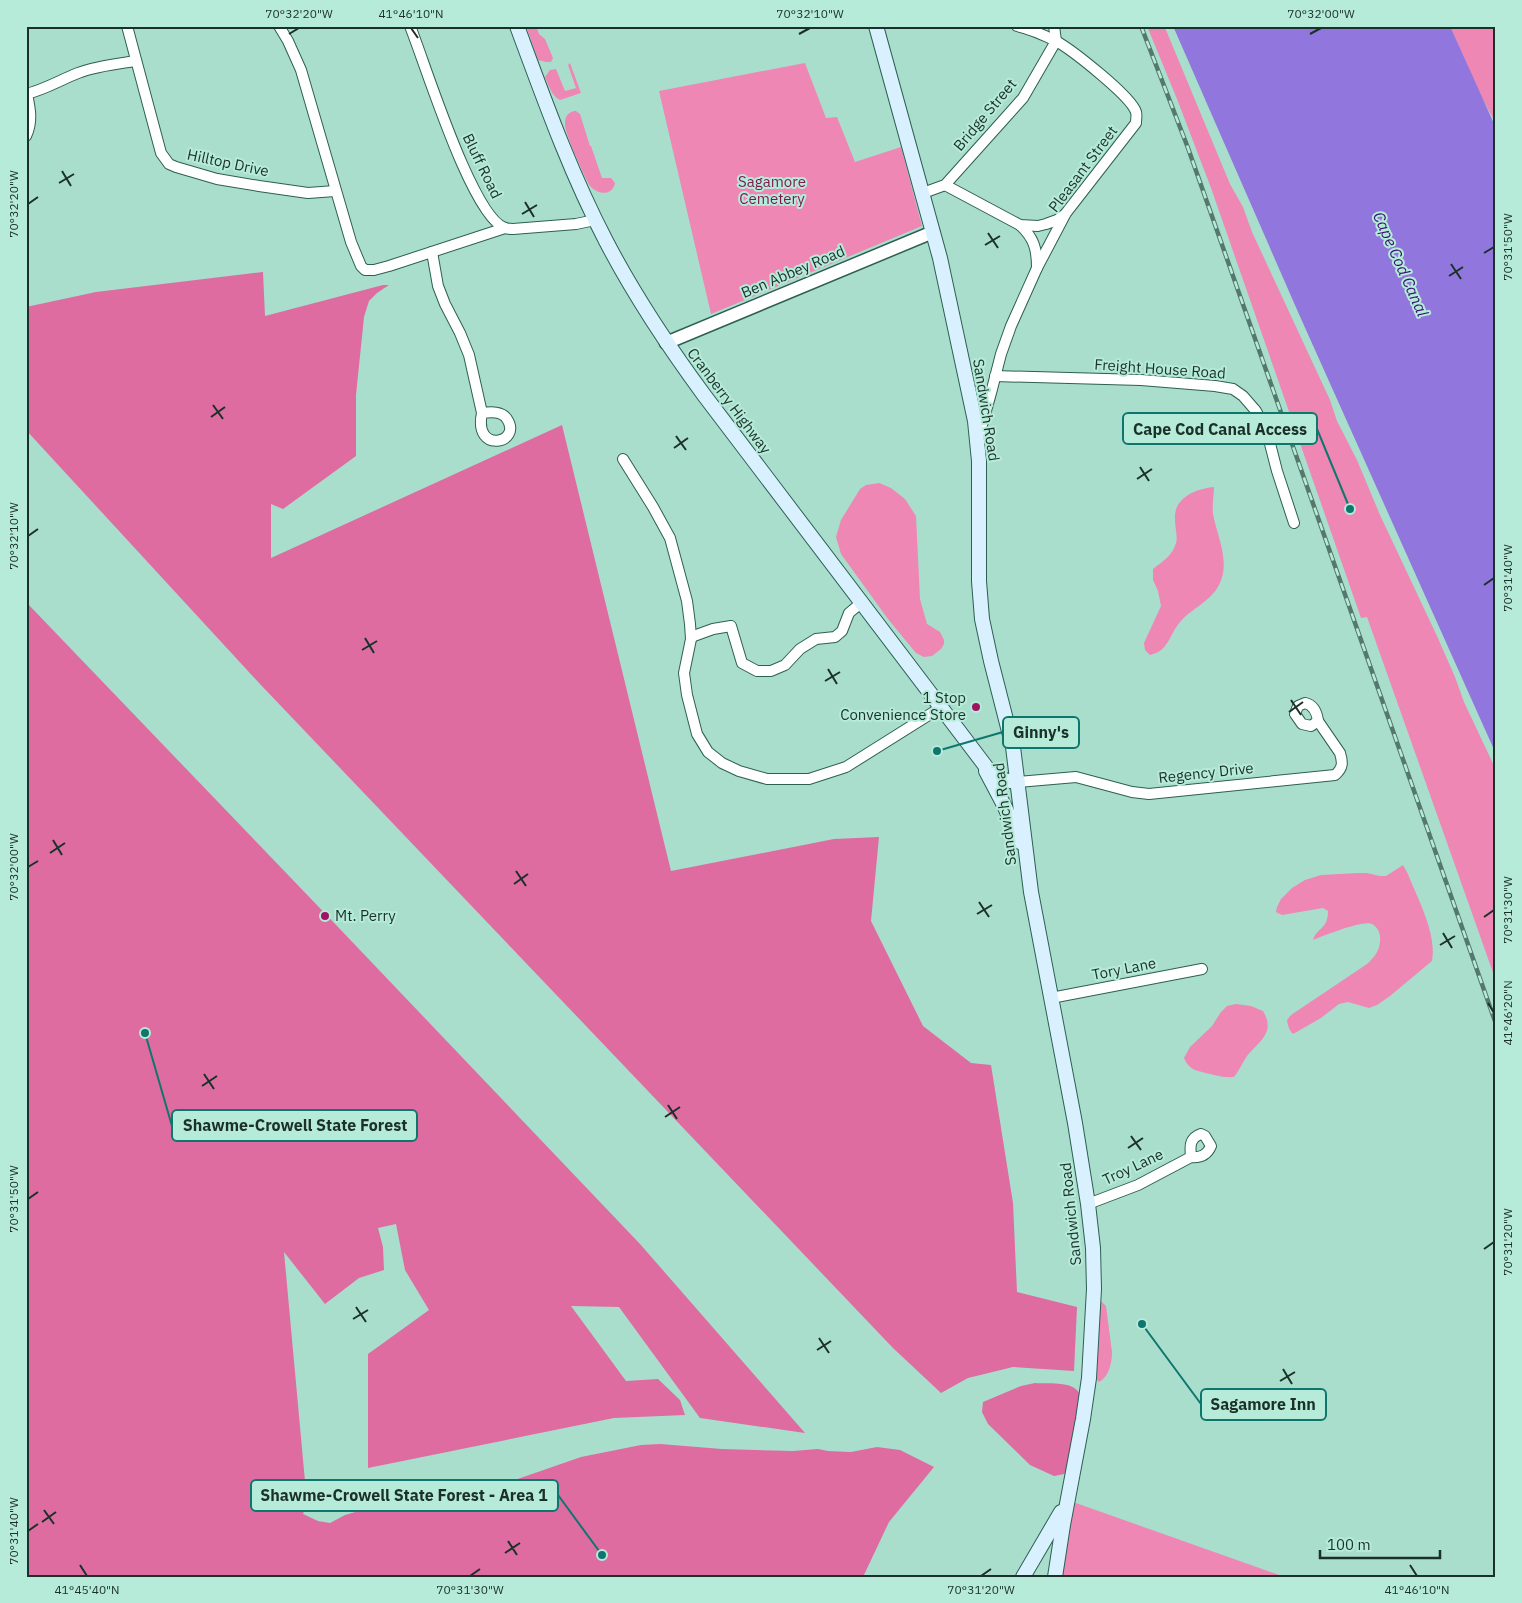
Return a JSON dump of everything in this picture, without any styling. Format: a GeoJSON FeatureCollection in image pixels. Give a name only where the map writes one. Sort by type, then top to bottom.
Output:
{"type":"FeatureCollection","features":[{"type":"Feature","properties":{"kind":"main road","name":"Cranberry Highway"},"geometry":{"type":"LineString","coordinates":[[517,26],[559,136],[595,220],[620,268],[666,343],[978,757],[994,776],[1005,781],[1018,782]]}},
{"type":"Feature","properties":{"kind":"main road","name":"Sandwich Road"},"geometry":{"type":"LineString","coordinates":[[876,26],[933,232],[978,440],[980,477],[979,581],[981,608],[987,646],[1011,735],[1026,859],[1075,1123],[1088,1204],[1093,1248],[1094,1281],[1092,1339],[1087,1395],[1055,1577]]}},
{"type":"Feature","properties":{"kind":"main road","name":"Cranberry Highway"},"geometry":{"type":"LineString","coordinates":[[978,757],[1008,814],[1026,859]]}},
{"type":"Feature","properties":{"kind":"main road"},"geometry":{"type":"LineString","coordinates":[[1023,1577],[1067,1503]]}},
{"type":"Feature","properties":{"kind":"street","name":"Hilltop Drive"},"geometry":{"type":"LineString","coordinates":[[127,26],[161,153],[169,164],[193,173],[259,186],[308,193],[336,191]]}},
{"type":"Feature","properties":{"kind":"street"},"geometry":{"type":"LineString","coordinates":[[279,26],[301,70],[351,242],[361,266],[365,270],[374,270],[388,266],[505,228],[576,224],[595,220]]}},
{"type":"Feature","properties":{"kind":"street","name":"Bluff Road"},"geometry":{"type":"LineString","coordinates":[[410,26],[457,154],[487,211],[505,228]]}},
{"type":"Feature","properties":{"kind":"street","name":"Pleasant Street"},"geometry":{"type":"LineString","coordinates":[[978,440],[1001,354],[1037,268],[1066,213],[1126,138],[1136,123],[1137,115],[1136,110],[1123,94],[1096,70],[1056,41],[1017,26]]}},
{"type":"Feature","properties":{"kind":"street"},"geometry":{"type":"LineString","coordinates":[[1054,26],[1056,41]]}},
{"type":"Feature","properties":{"kind":"street","name":"Bridge Street"},"geometry":{"type":"LineString","coordinates":[[923,193],[945,185],[1023,98],[1056,41]]}},
{"type":"Feature","properties":{"kind":"street"},"geometry":{"type":"LineString","coordinates":[[26,136],[31,114],[27,94],[78,73],[136,61]]}},
{"type":"Feature","properties":{"kind":"street"},"geometry":{"type":"LineString","coordinates":[[945,185],[1020,225],[1034,243],[1037,268]]}},
{"type":"Feature","properties":{"kind":"street"},"geometry":{"type":"LineString","coordinates":[[1020,225],[1038,226],[1046,224],[1057,220],[1066,213]]}},
{"type":"Feature","properties":{"kind":"street","name":"Ben Abbey Road"},"geometry":{"type":"LineString","coordinates":[[666,343],[933,232]]}},
{"type":"Feature","properties":{"kind":"street"},"geometry":{"type":"LineString","coordinates":[[432,252],[438,286],[469,355],[482,413]]}},
{"type":"Feature","properties":{"kind":"street","name":"Freight House Road"},"geometry":{"type":"LineString","coordinates":[[995,376],[1142,380],[1233,389],[1243,396],[1256,411],[1267,432],[1277,471],[1294,523]]}},
{"type":"Feature","properties":{"kind":"street"},"geometry":{"type":"LineString","coordinates":[[623,459],[653,506],[670,538],[687,601],[691,638],[684,673],[687,695],[697,734],[708,752],[722,763],[739,771],[767,779],[809,778],[846,767],[940,708]]}},
{"type":"Feature","properties":{"kind":"street"},"geometry":{"type":"LineString","coordinates":[[691,638],[713,629],[731,626],[742,663],[757,671],[771,672],[785,665],[800,649],[816,639],[835,637],[842,631],[849,613],[861,603]]}},
{"type":"Feature","properties":{"kind":"street","name":"Regency Drive"},"geometry":{"type":"LineString","coordinates":[[1018,782],[1076,777],[1132,792],[1149,794],[1335,775],[1343,764],[1342,759],[1340,753],[1318,721]]}},
{"type":"Feature","properties":{"kind":"street","name":"Tory Lane"},"geometry":{"type":"LineString","coordinates":[[1052,998],[1202,969]]}},
{"type":"Feature","properties":{"kind":"street","name":"Troy Lane"},"geometry":{"type":"LineString","coordinates":[[1088,1204],[1138,1185],[1191,1157]]}},
{"type":"Feature","properties":{"kind":"green space"},"geometry":{"type":"Polygon","coordinates":[[[526,26],[536,26],[539,34],[545,39],[553,58],[551,62],[538,60],[526,26]]]}},
{"type":"Feature","properties":{"kind":"green space"},"geometry":{"type":"Polygon","coordinates":[[[1147,26],[1164,26],[1166,30],[1230,184],[1243,207],[1252,232],[1330,400],[1337,421],[1357,460],[1380,515],[1437,636],[1464,702],[1496,770],[1496,981],[1367,617],[1361,618],[1211,188],[1147,26]]]}},
{"type":"Feature","properties":{"kind":"green space"},"geometry":{"type":"Polygon","coordinates":[[[1450,26],[1494,26],[1496,29],[1496,124],[1479,92],[1450,26]]]}},
{"type":"Feature","properties":{"kind":"green space"},"geometry":{"type":"Polygon","coordinates":[[[570,63],[581,93],[560,100],[552,93],[545,77],[550,70],[556,69],[565,91],[576,88],[568,65],[570,63]]]}},
{"type":"Feature","properties":{"kind":"green space","name":"Sagamore Cemetery"},"geometry":{"type":"Polygon","coordinates":[[[805,63],[826,118],[837,117],[855,162],[901,147],[922,226],[711,314],[659,91],[805,63]]]}},
{"type":"Feature","properties":{"kind":"green space"},"geometry":{"type":"Polygon","coordinates":[[[574,111],[580,114],[602,178],[611,178],[615,183],[610,191],[598,192],[588,183],[565,128],[567,115],[574,111]]]}},
{"type":"Feature","properties":{"kind":"green space"},"geometry":{"type":"Polygon","coordinates":[[[879,483],[891,488],[905,499],[916,516],[920,599],[927,624],[940,632],[944,640],[941,649],[932,656],[924,657],[916,653],[888,619],[841,554],[836,537],[841,520],[860,489],[866,485],[879,483]]]}},
{"type":"Feature","properties":{"kind":"green space"},"geometry":{"type":"Polygon","coordinates":[[[1214,487],[1213,514],[1222,549],[1224,567],[1219,585],[1211,596],[1180,622],[1165,646],[1150,655],[1145,650],[1144,643],[1161,606],[1158,591],[1153,580],[1153,569],[1167,558],[1175,547],[1177,538],[1175,512],[1181,500],[1200,490],[1214,487]]]}},
{"type":"Feature","properties":{"kind":"green space"},"geometry":{"type":"Polygon","coordinates":[[[1403,865],[1429,928],[1433,950],[1432,961],[1377,1005],[1369,1008],[1348,1002],[1339,1004],[1321,1018],[1293,1034],[1287,1020],[1291,1015],[1367,964],[1375,956],[1380,935],[1372,924],[1367,923],[1313,940],[1326,922],[1328,911],[1323,908],[1282,915],[1276,912],[1281,899],[1292,888],[1305,880],[1321,875],[1367,873],[1386,876],[1403,865]]]}},
{"type":"Feature","properties":{"kind":"green space"},"geometry":{"type":"Polygon","coordinates":[[[1236,1004],[1251,1006],[1263,1011],[1268,1025],[1261,1041],[1247,1056],[1234,1077],[1198,1071],[1189,1066],[1184,1058],[1190,1047],[1212,1026],[1227,1006],[1236,1004]]]}},
{"type":"Feature","properties":{"kind":"green space"},"geometry":{"type":"Polygon","coordinates":[[[1100,1300],[1106,1306],[1112,1352],[1108,1373],[1099,1382],[1095,1378],[1100,1300]]]}},
{"type":"Feature","properties":{"kind":"green space"},"geometry":{"type":"Polygon","coordinates":[[[1073,1502],[1285,1577],[1062,1577],[1073,1502]]]}},
{"type":"Feature","properties":{"kind":"shaded area"},"geometry":{"type":"Polygon","coordinates":[[[263,272],[265,316],[389,285],[369,301],[364,317],[356,395],[356,456],[283,509],[271,504],[271,558],[562,425],[671,871],[834,839],[879,837],[871,921],[923,1026],[971,1063],[991,1065],[1013,1203],[1017,1292],[1077,1307],[1074,1371],[1013,1367],[968,1378],[941,1393],[893,1348],[260,684],[26,430],[26,307],[96,292],[263,272]]]}},
{"type":"Feature","properties":{"kind":"shaded area"},"geometry":{"type":"Polygon","coordinates":[[[26,602],[640,1244],[805,1433],[700,1418],[619,1307],[571,1306],[626,1381],[658,1379],[680,1400],[685,1415],[614,1418],[368,1468],[368,1354],[429,1310],[405,1270],[396,1224],[378,1228],[383,1247],[384,1270],[359,1278],[325,1304],[284,1252],[307,1503],[303,1514],[318,1521],[330,1523],[345,1515],[369,1508],[406,1502],[429,1488],[450,1482],[509,1482],[581,1457],[641,1445],[660,1444],[722,1449],[793,1451],[818,1449],[851,1452],[877,1447],[900,1450],[934,1467],[889,1522],[863,1577],[26,1577],[26,602]]]}},
{"type":"Feature","properties":{"kind":"shaded area"},"geometry":{"type":"Polygon","coordinates":[[[1035,1383],[1055,1383],[1069,1386],[1079,1392],[1081,1398],[1067,1471],[1064,1474],[1054,1476],[1030,1465],[988,1424],[982,1412],[983,1402],[1021,1386],[1035,1383]]]}},
{"type":"Feature","properties":{"kind":"water","name":"Cape Cod Canal"},"geometry":{"type":"Polygon","coordinates":[[[1173,26],[1450,26],[1496,128],[1496,754],[1298,312],[1173,26]]]}},
{"type":"Feature","properties":{"kind":"railway"},"geometry":{"type":"LineString","coordinates":[[1141,26],[1188,148],[1496,1024]]}},
{"type":"Feature","properties":{"kind":"place","name":"Cape Cod Canal Access"},"geometry":{"type":"Point","coordinates":[1350,509]}},
{"type":"Feature","properties":{"kind":"place","name":"1 Stop Convenience Store"},"geometry":{"type":"Point","coordinates":[976,707]}},
{"type":"Feature","properties":{"kind":"place","name":"Ginny's"},"geometry":{"type":"Point","coordinates":[937,751]}},
{"type":"Feature","properties":{"kind":"place","name":"Mt. Perry"},"geometry":{"type":"Point","coordinates":[325,916]}},
{"type":"Feature","properties":{"kind":"place","name":"Shawme-Crowell State Forest"},"geometry":{"type":"Point","coordinates":[145,1033]}},
{"type":"Feature","properties":{"kind":"place","name":"Sagamore Inn"},"geometry":{"type":"Point","coordinates":[1142,1324]}},
{"type":"Feature","properties":{"kind":"place","name":"Shawme-Crowell State Forest - Area 1"},"geometry":{"type":"Point","coordinates":[602,1555]}}]}
